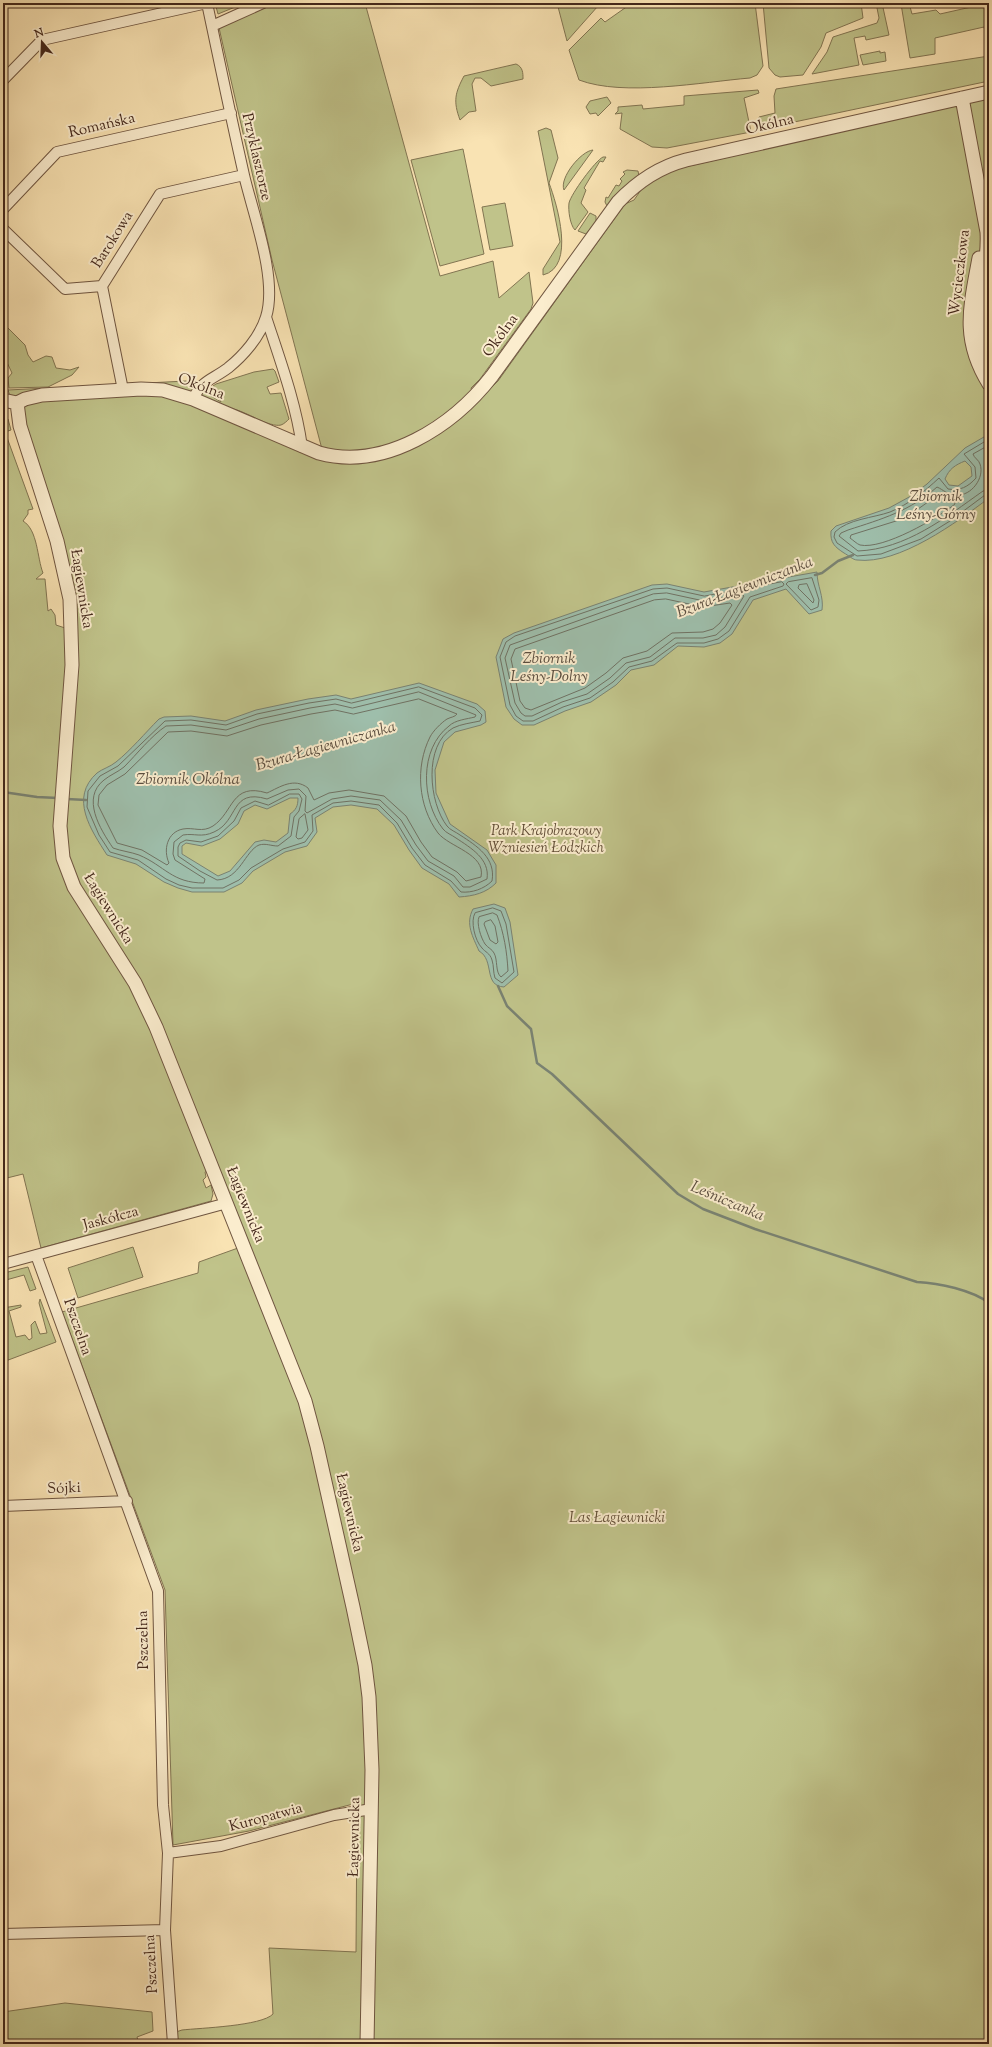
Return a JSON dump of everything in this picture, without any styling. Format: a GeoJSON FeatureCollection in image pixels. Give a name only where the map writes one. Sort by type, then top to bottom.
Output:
{"type":"FeatureCollection","features":[{"type":"Feature","properties":{"kind":"street"},"geometry":{"type":"LineString","coordinates":[[3,80],[42,40],[207,3]]}},
{"type":"Feature","properties":{"kind":"street","name":"Przyklasztorze"},"geometry":{"type":"LineString","coordinates":[[207,3],[230,113],[269,278],[266,317],[282,364],[298,422],[302,447]]}},
{"type":"Feature","properties":{"kind":"street"},"geometry":{"type":"LineString","coordinates":[[212,26],[264,3]]}},
{"type":"Feature","properties":{"kind":"street","name":"Okólna"},"geometry":{"type":"LineString","coordinates":[[17,403],[25,399],[42,395],[155,389],[193,399],[302,447],[334,457],[370,456],[408,443],[451,418],[470,402],[492,376],[618,202],[635,186],[655,172],[686,160],[989,92]]}},
{"type":"Feature","properties":{"kind":"street","name":"Wycieczkowa"},"geometry":{"type":"LineString","coordinates":[[962,98],[987,232],[988,250],[979,319],[980,335],[989,364]]}},
{"type":"Feature","properties":{"kind":"street","name":"Romańska"},"geometry":{"type":"LineString","coordinates":[[3,209],[57,152],[230,113]]}},
{"type":"Feature","properties":{"kind":"street","name":"Barokowa"},"geometry":{"type":"LineString","coordinates":[[123,390],[102,286],[160,194],[244,175]]}},
{"type":"Feature","properties":{"kind":"street","name":"Wycieczkowa"},"geometry":{"type":"LineString","coordinates":[[983,210],[980,253],[969,324],[976,358],[989,384]]}},
{"type":"Feature","properties":{"kind":"street"},"geometry":{"type":"LineString","coordinates":[[3,229],[65,288],[102,286]]}},
{"type":"Feature","properties":{"kind":"street","name":"Przyklasztorze"},"geometry":{"type":"LineString","coordinates":[[193,399],[202,384],[227,368],[244,352],[266,317]]}},
{"type":"Feature","properties":{"kind":"street"},"geometry":{"type":"LineString","coordinates":[[3,400],[17,403]]}},
{"type":"Feature","properties":{"kind":"street","name":"Łagiewnicka"},"geometry":{"type":"LineString","coordinates":[[17,403],[20,426],[57,541],[70,599],[72,665],[62,787],[60,844],[67,871],[83,903],[122,962],[146,1004],[305,1400],[317,1446],[365,1665],[371,1725],[372,1809],[367,2044]]}},
{"type":"Feature","properties":{"kind":"street","name":"Jaskółcza"},"geometry":{"type":"LineString","coordinates":[[3,1264],[227,1203]]}},
{"type":"Feature","properties":{"kind":"street","name":"Pszczelna"},"geometry":{"type":"LineString","coordinates":[[36,1256],[127,1502],[158,1591],[163,1805],[168,1853],[165,1930],[168,1947],[169,2006],[173,2044]]}},
{"type":"Feature","properties":{"kind":"street","name":"Sójki"},"geometry":{"type":"LineString","coordinates":[[3,1506],[127,1502]]}},
{"type":"Feature","properties":{"kind":"street","name":"Kuropatwia"},"geometry":{"type":"LineString","coordinates":[[168,1853],[221,1846],[334,1815],[372,1809]]}},
{"type":"Feature","properties":{"kind":"street"},"geometry":{"type":"LineString","coordinates":[[3,1934],[165,1930]]}},
{"type":"Feature","properties":{"kind":"green space"},"geometry":{"type":"Polygon","coordinates":[[[215,3],[245,3],[218,14],[215,3]]]}},
{"type":"Feature","properties":{"kind":"green space","name":"Las Łagiewnicki"},"geometry":{"type":"Polygon","coordinates":[[[256,3],[365,3],[440,276],[493,261],[499,298],[529,272],[533,303],[531,309],[480,379],[471,388],[476,403],[498,381],[625,204],[634,200],[650,177],[672,170],[989,97],[989,2044],[177,2044],[176,2032],[182,2030],[244,2024],[267,2018],[273,2014],[269,1948],[356,1952],[357,1803],[249,1831],[173,1845],[165,1590],[62,1312],[198,1273],[199,1262],[238,1248],[207,1171],[205,1172],[206,1177],[203,1180],[206,1188],[211,1185],[213,1194],[211,1201],[41,1248],[23,1174],[3,1179],[3,414],[8,419],[11,430],[5,432],[33,509],[28,510],[28,514],[23,521],[32,531],[43,573],[36,579],[45,579],[48,611],[51,609],[55,615],[56,625],[65,628],[74,589],[8,390],[186,381],[221,402],[213,386],[216,384],[254,372],[273,369],[279,382],[267,387],[270,394],[281,393],[289,419],[282,425],[276,425],[264,422],[233,409],[311,454],[323,453],[272,260],[217,19],[256,3]]]}},
{"type":"Feature","properties":{"kind":"green space"},"geometry":{"type":"Polygon","coordinates":[[[557,3],[596,3],[598,6],[567,41],[557,3]]]}},
{"type":"Feature","properties":{"kind":"green space"},"geometry":{"type":"Polygon","coordinates":[[[632,3],[755,3],[763,66],[757,75],[750,78],[663,87],[618,87],[597,85],[579,80],[569,50],[601,18],[605,22],[632,3]]]}},
{"type":"Feature","properties":{"kind":"green space"},"geometry":{"type":"Polygon","coordinates":[[[763,3],[861,3],[863,18],[826,33],[821,47],[803,75],[780,77],[775,75],[769,68],[763,3]]]}},
{"type":"Feature","properties":{"kind":"green space"},"geometry":{"type":"Polygon","coordinates":[[[876,3],[882,3],[889,35],[866,40],[865,36],[854,38],[859,65],[812,74],[827,52],[833,37],[877,23],[879,18],[876,3]]]}},
{"type":"Feature","properties":{"kind":"green space"},"geometry":{"type":"Polygon","coordinates":[[[899,3],[909,3],[912,14],[936,10],[940,14],[989,3],[989,46],[984,27],[935,38],[935,54],[910,58],[901,4],[899,3]]]}},
{"type":"Feature","properties":{"kind":"green space"},"geometry":{"type":"Polygon","coordinates":[[[880,51],[880,53],[885,52],[886,61],[863,65],[860,55],[880,51]]]}},
{"type":"Feature","properties":{"kind":"green space"},"geometry":{"type":"Polygon","coordinates":[[[989,56],[989,81],[761,129],[759,117],[775,113],[774,96],[776,89],[989,56]]]}},
{"type":"Feature","properties":{"kind":"green space"},"geometry":{"type":"Polygon","coordinates":[[[516,64],[523,72],[523,79],[491,86],[481,78],[475,78],[472,84],[476,111],[469,112],[460,120],[456,108],[456,97],[464,76],[516,64]]]}},
{"type":"Feature","properties":{"kind":"green space"},"geometry":{"type":"Polygon","coordinates":[[[758,90],[759,93],[744,98],[751,132],[667,148],[652,147],[620,129],[622,113],[615,114],[618,111],[618,107],[642,105],[643,109],[684,105],[684,96],[758,90]]]}},
{"type":"Feature","properties":{"kind":"green space"},"geometry":{"type":"Polygon","coordinates":[[[607,97],[611,103],[598,116],[596,113],[590,114],[586,107],[590,101],[607,97]]]}},
{"type":"Feature","properties":{"kind":"green space"},"geometry":{"type":"Polygon","coordinates":[[[546,128],[551,130],[558,158],[549,183],[559,219],[562,248],[559,260],[553,270],[543,275],[543,269],[560,242],[538,131],[546,128]]]}},
{"type":"Feature","properties":{"kind":"green space"},"geometry":{"type":"Polygon","coordinates":[[[463,149],[484,254],[440,266],[411,160],[463,149]]]}},
{"type":"Feature","properties":{"kind":"green space"},"geometry":{"type":"Polygon","coordinates":[[[593,150],[564,190],[563,185],[565,179],[572,166],[583,155],[593,150]]]}},
{"type":"Feature","properties":{"kind":"green space"},"geometry":{"type":"Polygon","coordinates":[[[603,157],[606,157],[603,162],[600,161],[584,188],[586,190],[581,203],[588,212],[575,230],[570,217],[569,203],[584,178],[603,157]]]}},
{"type":"Feature","properties":{"kind":"green space"},"geometry":{"type":"Polygon","coordinates":[[[627,170],[638,171],[639,176],[607,206],[605,202],[606,197],[608,198],[616,185],[619,186],[622,181],[620,179],[625,174],[623,172],[627,170]]]}},
{"type":"Feature","properties":{"kind":"green space"},"geometry":{"type":"Polygon","coordinates":[[[505,203],[513,246],[490,250],[482,207],[505,203]]]}},
{"type":"Feature","properties":{"kind":"green space"},"geometry":{"type":"Polygon","coordinates":[[[590,213],[596,216],[596,222],[586,234],[578,231],[590,213]]]}},
{"type":"Feature","properties":{"kind":"green space"},"geometry":{"type":"Polygon","coordinates":[[[3,323],[25,345],[28,355],[33,362],[46,356],[52,357],[56,368],[70,370],[79,367],[72,375],[48,387],[9,388],[8,378],[12,373],[3,354],[3,323]]]}},
{"type":"Feature","properties":{"kind":"green space"},"geometry":{"type":"Polygon","coordinates":[[[133,1247],[143,1277],[78,1298],[68,1268],[133,1247]]]}},
{"type":"Feature","properties":{"kind":"green space"},"geometry":{"type":"Polygon","coordinates":[[[28,1267],[36,1289],[30,1291],[24,1275],[6,1280],[4,1273],[28,1267]]]}},
{"type":"Feature","properties":{"kind":"green space"},"geometry":{"type":"Polygon","coordinates":[[[40,1299],[56,1342],[3,1362],[3,1308],[21,1305],[21,1307],[9,1311],[16,1337],[25,1335],[29,1340],[32,1338],[31,1325],[35,1321],[40,1334],[47,1333],[39,1303],[40,1299]]]}},
{"type":"Feature","properties":{"kind":"green space"},"geometry":{"type":"Polygon","coordinates":[[[65,2003],[152,2012],[153,2031],[137,2037],[139,2044],[3,2044],[3,2012],[65,2003]]]}},
{"type":"Feature","properties":{"kind":"water","name":"Zbiornik Leśny-Górny"},"geometry":{"type":"Polygon","coordinates":[[[989,434],[989,498],[961,519],[909,549],[891,556],[873,560],[855,560],[841,551],[832,542],[831,531],[836,526],[889,508],[911,496],[927,484],[965,448],[989,434]],[[965,461],[950,470],[945,479],[949,485],[958,486],[972,476],[971,467],[965,461]]]}},
{"type":"Feature","properties":{"kind":"water","name":"Zbiornik Leśny-Dolny"},"geometry":{"type":"Polygon","coordinates":[[[817,572],[822,600],[822,610],[809,614],[786,589],[753,600],[732,634],[720,643],[704,647],[678,646],[654,665],[631,670],[616,685],[591,702],[565,711],[534,725],[522,725],[514,719],[506,707],[496,657],[503,639],[514,633],[652,585],[667,584],[704,592],[817,572]]]}},
{"type":"Feature","properties":{"kind":"water","name":"Zbiornik Okólna"},"geometry":{"type":"Polygon","coordinates":[[[419,683],[477,704],[485,711],[486,722],[481,725],[455,732],[444,742],[435,770],[436,793],[450,824],[487,850],[496,865],[496,883],[479,893],[459,897],[449,884],[422,868],[394,825],[377,809],[351,805],[333,807],[315,818],[317,832],[307,846],[285,852],[253,871],[242,883],[224,892],[192,892],[178,888],[164,882],[136,864],[107,855],[89,825],[84,803],[84,793],[89,783],[97,773],[114,764],[133,747],[159,719],[164,717],[191,716],[225,721],[256,710],[308,699],[336,695],[351,699],[419,683]],[[290,798],[267,809],[255,805],[244,811],[238,824],[220,839],[202,846],[186,843],[182,846],[182,854],[218,876],[230,871],[255,842],[264,840],[276,842],[288,833],[290,814],[296,808],[298,798],[290,798]]]}},
{"type":"Feature","properties":{"kind":"water"},"geometry":{"type":"Polygon","coordinates":[[[494,904],[505,908],[510,922],[518,975],[504,987],[498,986],[493,982],[487,960],[479,951],[472,936],[470,925],[473,909],[494,904]]]}},
{"type":"Feature","properties":{"kind":"waterway","name":"Bzura-Łagiewniczanka"},"geometry":{"type":"LineString","coordinates":[[815,575],[822,573],[838,561],[853,555]]}},
{"type":"Feature","properties":{"kind":"waterway","name":"Bzura-Łagiewniczanka"},"geometry":{"type":"LineString","coordinates":[[3,792],[37,797],[58,798]]}},
{"type":"Feature","properties":{"kind":"waterway","name":"Bzura-Łagiewniczanka"},"geometry":{"type":"LineString","coordinates":[[67,799],[86,800]]}},
{"type":"Feature","properties":{"kind":"waterway","name":"Leśniczanka"},"geometry":{"type":"LineString","coordinates":[[498,986],[507,1006],[531,1029],[537,1063],[552,1074],[678,1194],[703,1209],[755,1229],[917,1282],[935,1284],[965,1291],[974,1294],[989,1303]]}},
{"type":"Feature","properties":{"kind":"park label","name":"Park Krajobrazowy Wzniesień Łódzkich"},"geometry":{"type":"Point","coordinates":[546,840]}}]}
